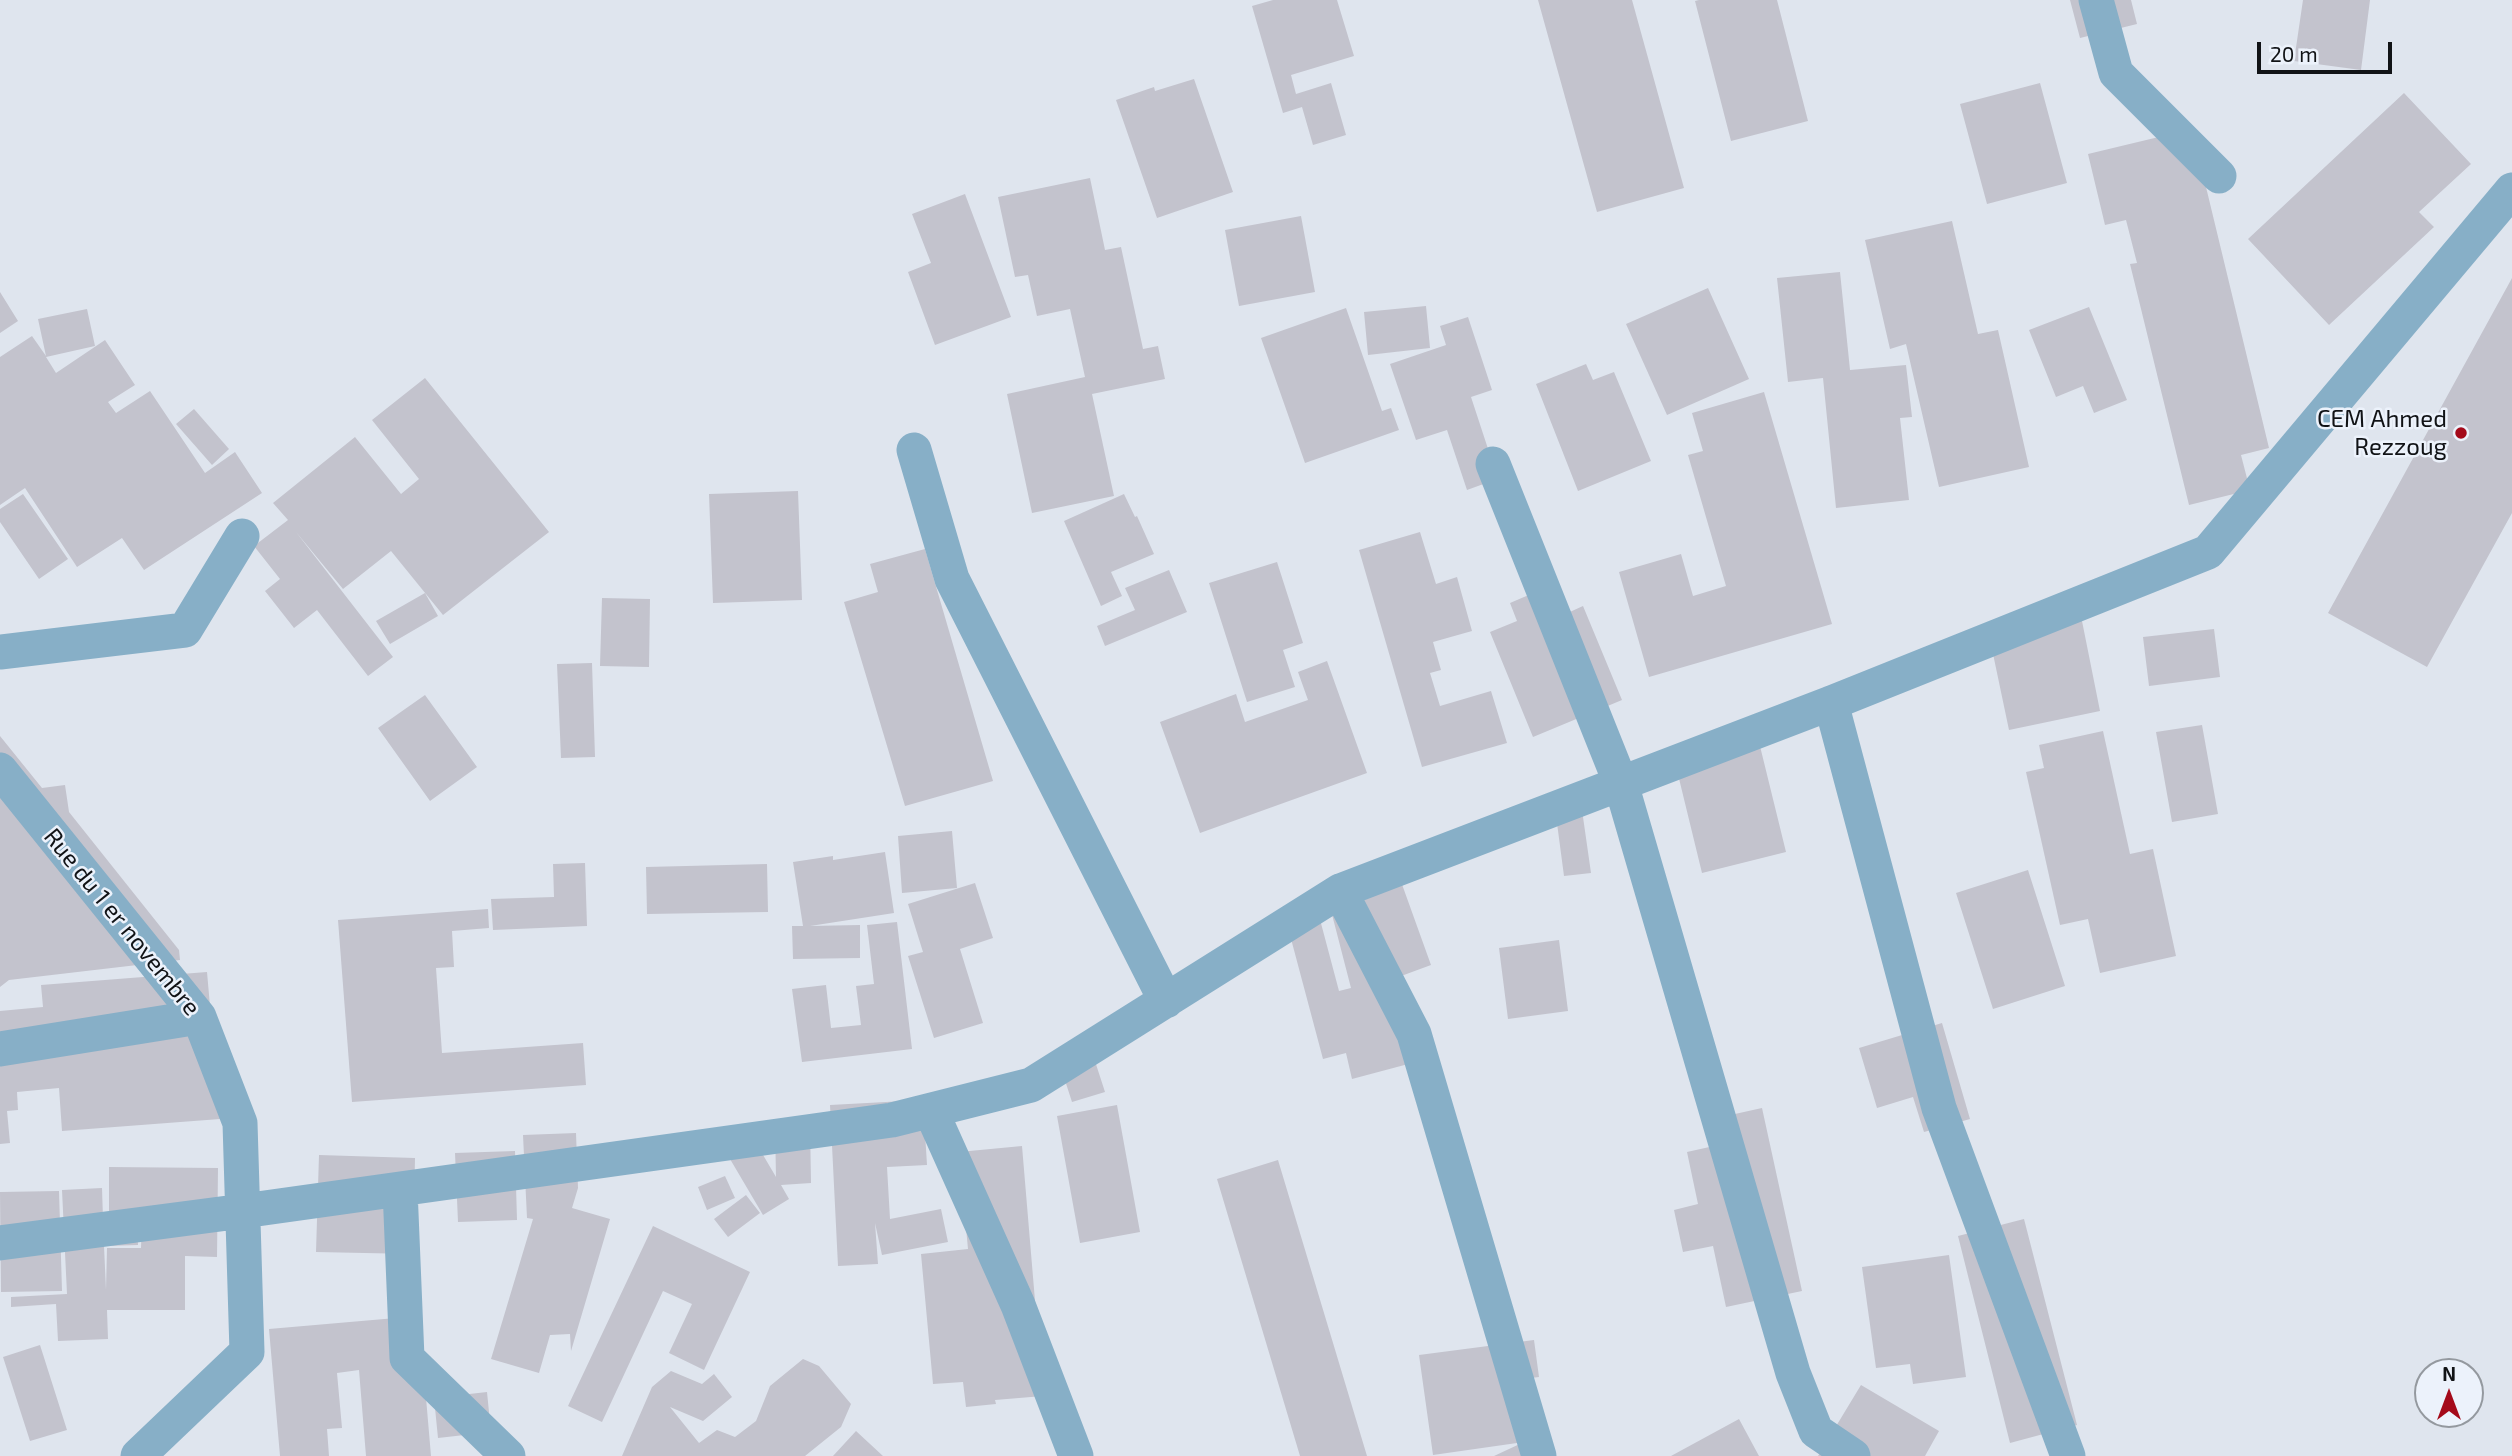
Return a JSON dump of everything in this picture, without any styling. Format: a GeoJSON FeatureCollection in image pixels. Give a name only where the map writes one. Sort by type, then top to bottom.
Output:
{"type":"FeatureCollection","features":[{"type":"Feature","properties":{"kind":"street"},"geometry":{"type":"LineString","coordinates":[[2096,0],[2116,73],[2218,176]]}},
{"type":"Feature","properties":{"kind":"street"},"geometry":{"type":"LineString","coordinates":[[0,1242],[243,1211],[892,1120],[1031,1086],[1340,891],[1831,704],[2208,552],[2512,190]]}},
{"type":"Feature","properties":{"kind":"street"},"geometry":{"type":"LineString","coordinates":[[914,450],[952,579],[1166,1000]]}},
{"type":"Feature","properties":{"kind":"street"},"geometry":{"type":"LineString","coordinates":[[1493,464],[1621,784],[1793,1373],[1816,1431],[1853,1456]]}},
{"type":"Feature","properties":{"kind":"street"},"geometry":{"type":"LineString","coordinates":[[0,652],[185,630],[242,536]]}},
{"type":"Feature","properties":{"kind":"street"},"geometry":{"type":"LineString","coordinates":[[1831,704],[1939,1108],[2068,1456]]}},
{"type":"Feature","properties":{"kind":"street","name":"Rue du 1 er novembre"},"geometry":{"type":"LineString","coordinates":[[0,770],[199,1017],[240,1123],[247,1352],[138,1456]]}},
{"type":"Feature","properties":{"kind":"street"},"geometry":{"type":"LineString","coordinates":[[1340,891],[1414,1034],[1539,1456]]}},
{"type":"Feature","properties":{"kind":"street"},"geometry":{"type":"LineString","coordinates":[[0,1049],[199,1017]]}},
{"type":"Feature","properties":{"kind":"street"},"geometry":{"type":"LineString","coordinates":[[931,1111],[1018,1305],[1076,1456]]}},
{"type":"Feature","properties":{"kind":"street"},"geometry":{"type":"LineString","coordinates":[[400,1189],[407,1358],[508,1456]]}},
{"type":"Feature","properties":{"kind":"building"},"geometry":{"type":"Polygon","coordinates":[[[1273,0],[1337,0],[1354,56],[1291,75],[1296,94],[1331,83],[1346,135],[1313,145],[1302,107],[1283,113],[1252,6],[1273,0]]]}},
{"type":"Feature","properties":{"kind":"building"},"geometry":{"type":"Polygon","coordinates":[[[1538,0],[1632,0],[1684,188],[1597,212],[1538,0]]]}},
{"type":"Feature","properties":{"kind":"building"},"geometry":{"type":"Polygon","coordinates":[[[1777,0],[1808,121],[1731,141],[1695,1],[1777,0]]]}},
{"type":"Feature","properties":{"kind":"building"},"geometry":{"type":"Polygon","coordinates":[[[2070,0],[2131,0],[2137,24],[2080,38],[2070,0]]]}},
{"type":"Feature","properties":{"kind":"building"},"geometry":{"type":"Polygon","coordinates":[[[2303,0],[2370,0],[2361,70],[2294,61],[2303,0]]]}},
{"type":"Feature","properties":{"kind":"building"},"geometry":{"type":"Polygon","coordinates":[[[1194,79],[1233,192],[1157,218],[1116,100],[1154,87],[1155,91],[1194,79]]]}},
{"type":"Feature","properties":{"kind":"building"},"geometry":{"type":"Polygon","coordinates":[[[2040,83],[2067,183],[1987,204],[1960,104],[2040,83]]]}},
{"type":"Feature","properties":{"kind":"building"},"geometry":{"type":"Polygon","coordinates":[[[2404,93],[2471,164],[2419,212],[2434,227],[2329,325],[2248,239],[2404,93]]]}},
{"type":"Feature","properties":{"kind":"building"},"geometry":{"type":"Polygon","coordinates":[[[2192,129],[2269,448],[2241,455],[2250,490],[2189,505],[2130,264],[2137,263],[2126,220],[2105,225],[2088,154],[2192,129]]]}},
{"type":"Feature","properties":{"kind":"building"},"geometry":{"type":"Polygon","coordinates":[[[1090,178],[1105,250],[1121,247],[1143,349],[1158,346],[1165,379],[1092,394],[1114,496],[1032,513],[1007,394],[1085,377],[1070,309],[1037,316],[1028,275],[1015,277],[998,197],[1090,178]]]}},
{"type":"Feature","properties":{"kind":"building"},"geometry":{"type":"Polygon","coordinates":[[[965,194],[1011,317],[935,345],[908,272],[931,263],[912,214],[965,194]]]}},
{"type":"Feature","properties":{"kind":"building"},"geometry":{"type":"Polygon","coordinates":[[[1301,216],[1315,292],[1239,306],[1225,230],[1301,216]]]}},
{"type":"Feature","properties":{"kind":"building"},"geometry":{"type":"Polygon","coordinates":[[[1952,221],[1978,334],[1998,330],[2029,467],[1939,487],[1906,344],[1890,349],[1865,240],[1952,221]]]}},
{"type":"Feature","properties":{"kind":"building"},"geometry":{"type":"Polygon","coordinates":[[[1840,272],[1850,370],[1906,365],[1912,417],[1900,418],[1909,500],[1836,508],[1823,378],[1788,382],[1777,278],[1840,272]]]}},
{"type":"Feature","properties":{"kind":"building","name":"CEM Ahmed Rezzoug"},"geometry":{"type":"Polygon","coordinates":[[[2512,278],[2512,513],[2427,667],[2328,613],[2512,278]]]}},
{"type":"Feature","properties":{"kind":"building"},"geometry":{"type":"Polygon","coordinates":[[[1708,288],[1749,379],[1667,415],[1626,324],[1708,288]]]}},
{"type":"Feature","properties":{"kind":"building"},"geometry":{"type":"Polygon","coordinates":[[[0,292],[18,321],[0,333],[0,292]]]}},
{"type":"Feature","properties":{"kind":"building"},"geometry":{"type":"Polygon","coordinates":[[[1426,306],[1430,348],[1368,355],[1364,312],[1426,306]]]}},
{"type":"Feature","properties":{"kind":"building"},"geometry":{"type":"Polygon","coordinates":[[[2089,307],[2127,400],[2094,413],[2083,386],[2056,397],[2029,330],[2089,307]]]}},
{"type":"Feature","properties":{"kind":"building"},"geometry":{"type":"Polygon","coordinates":[[[1346,308],[1382,411],[1391,408],[1399,430],[1305,463],[1261,338],[1346,308]]]}},
{"type":"Feature","properties":{"kind":"building"},"geometry":{"type":"Polygon","coordinates":[[[87,309],[95,346],[46,357],[56,373],[105,340],[135,385],[108,402],[116,413],[150,391],[205,473],[235,452],[262,493],[144,570],[122,538],[77,567],[25,488],[0,505],[0,357],[32,336],[46,356],[38,319],[87,309]]]}},
{"type":"Feature","properties":{"kind":"building"},"geometry":{"type":"Polygon","coordinates":[[[1468,317],[1492,390],[1471,397],[1491,458],[1489,482],[1467,490],[1447,430],[1416,440],[1390,364],[1446,345],[1440,326],[1468,317]]]}},
{"type":"Feature","properties":{"kind":"building"},"geometry":{"type":"Polygon","coordinates":[[[1586,364],[1593,380],[1614,372],[1651,461],[1578,491],[1536,384],[1586,364]]]}},
{"type":"Feature","properties":{"kind":"building"},"geometry":{"type":"Polygon","coordinates":[[[425,378],[549,532],[443,615],[391,551],[343,589],[296,532],[393,657],[368,676],[317,610],[294,628],[265,591],[280,579],[254,546],[288,520],[273,503],[355,437],[401,494],[419,479],[372,420],[425,378]]]}},
{"type":"Feature","properties":{"kind":"building"},"geometry":{"type":"Polygon","coordinates":[[[1764,392],[1832,624],[1649,677],[1619,572],[1681,554],[1693,596],[1726,586],[1688,455],[1703,451],[1692,413],[1764,392]]]}},
{"type":"Feature","properties":{"kind":"building"},"geometry":{"type":"Polygon","coordinates":[[[194,409],[229,449],[212,465],[176,424],[194,409]]]}},
{"type":"Feature","properties":{"kind":"building"},"geometry":{"type":"Polygon","coordinates":[[[798,491],[802,600],[713,603],[709,494],[798,491]]]}},
{"type":"Feature","properties":{"kind":"building"},"geometry":{"type":"Polygon","coordinates":[[[23,494],[68,559],[39,579],[0,522],[0,509],[23,494]]]}},
{"type":"Feature","properties":{"kind":"building"},"geometry":{"type":"Polygon","coordinates":[[[1124,494],[1154,554],[1111,572],[1122,596],[1101,606],[1064,521],[1124,494]]]}},
{"type":"Feature","properties":{"kind":"building"},"geometry":{"type":"Polygon","coordinates":[[[1420,532],[1436,584],[1457,577],[1472,631],[1433,642],[1441,670],[1430,673],[1440,706],[1491,691],[1507,743],[1422,767],[1359,550],[1420,532]]]}},
{"type":"Feature","properties":{"kind":"building"},"geometry":{"type":"Polygon","coordinates":[[[925,549],[993,781],[905,806],[844,602],[878,592],[870,564],[925,549]]]}},
{"type":"Feature","properties":{"kind":"building"},"geometry":{"type":"Polygon","coordinates":[[[1277,562],[1303,643],[1283,650],[1295,687],[1247,702],[1209,583],[1277,562]]]}},
{"type":"Feature","properties":{"kind":"building"},"geometry":{"type":"Polygon","coordinates":[[[1169,570],[1187,612],[1105,646],[1097,626],[1135,610],[1125,588],[1169,570]]]}},
{"type":"Feature","properties":{"kind":"building"},"geometry":{"type":"Polygon","coordinates":[[[1538,591],[1550,621],[1583,606],[1622,700],[1533,737],[1490,632],[1517,621],[1510,603],[1538,591]]]}},
{"type":"Feature","properties":{"kind":"building"},"geometry":{"type":"Polygon","coordinates":[[[425,593],[438,616],[390,644],[376,621],[425,593]]]}},
{"type":"Feature","properties":{"kind":"building"},"geometry":{"type":"Polygon","coordinates":[[[602,598],[650,599],[649,667],[600,666],[602,598]]]}},
{"type":"Feature","properties":{"kind":"building"},"geometry":{"type":"Polygon","coordinates":[[[2080,611],[2100,711],[2009,730],[1988,630],[2080,611]]]}},
{"type":"Feature","properties":{"kind":"building"},"geometry":{"type":"Polygon","coordinates":[[[2214,629],[2220,677],[2149,686],[2143,637],[2214,629]]]}},
{"type":"Feature","properties":{"kind":"building"},"geometry":{"type":"Polygon","coordinates":[[[1327,661],[1367,773],[1200,833],[1160,722],[1236,694],[1245,722],[1308,700],[1298,672],[1327,661]]]}},
{"type":"Feature","properties":{"kind":"building"},"geometry":{"type":"Polygon","coordinates":[[[592,663],[595,757],[561,758],[557,664],[592,663]]]}},
{"type":"Feature","properties":{"kind":"building"},"geometry":{"type":"Polygon","coordinates":[[[425,695],[477,767],[430,801],[378,728],[425,695]]]}},
{"type":"Feature","properties":{"kind":"building"},"geometry":{"type":"Polygon","coordinates":[[[2202,725],[2218,814],[2172,822],[2156,732],[2202,725]]]}},
{"type":"Feature","properties":{"kind":"building"},"geometry":{"type":"Polygon","coordinates":[[[2103,731],[2130,854],[2153,849],[2176,956],[2100,973],[2088,919],[2060,925],[2026,772],[2044,768],[2039,745],[2103,731]]]}},
{"type":"Feature","properties":{"kind":"building"},"geometry":{"type":"Polygon","coordinates":[[[0,736],[42,788],[65,785],[69,812],[179,950],[180,960],[9,980],[0,987],[0,736]]]}},
{"type":"Feature","properties":{"kind":"building"},"geometry":{"type":"Polygon","coordinates":[[[1758,738],[1786,852],[1702,873],[1674,758],[1758,738]]]}},
{"type":"Feature","properties":{"kind":"building"},"geometry":{"type":"Polygon","coordinates":[[[1579,789],[1591,873],[1564,876],[1553,793],[1579,789]]]}},
{"type":"Feature","properties":{"kind":"building"},"geometry":{"type":"Polygon","coordinates":[[[952,831],[957,888],[902,893],[898,836],[952,831]]]}},
{"type":"Feature","properties":{"kind":"building"},"geometry":{"type":"Polygon","coordinates":[[[885,852],[894,913],[810,926],[860,925],[860,958],[793,959],[792,926],[803,926],[793,862],[833,856],[833,860],[885,852]]]}},
{"type":"Feature","properties":{"kind":"building"},"geometry":{"type":"Polygon","coordinates":[[[585,863],[587,926],[493,930],[491,899],[554,897],[553,864],[585,863]]]}},
{"type":"Feature","properties":{"kind":"building"},"geometry":{"type":"Polygon","coordinates":[[[767,864],[768,912],[647,914],[646,867],[767,864]]]}},
{"type":"Feature","properties":{"kind":"building"},"geometry":{"type":"Polygon","coordinates":[[[2028,870],[2065,986],[1993,1009],[1956,893],[2028,870]]]}},
{"type":"Feature","properties":{"kind":"building"},"geometry":{"type":"Polygon","coordinates":[[[1399,876],[1431,965],[1393,979],[1412,1063],[1352,1079],[1346,1053],[1323,1059],[1286,920],[1318,912],[1339,991],[1351,988],[1328,899],[1399,876]]]}},
{"type":"Feature","properties":{"kind":"building"},"geometry":{"type":"Polygon","coordinates":[[[975,883],[993,938],[960,949],[983,1023],[934,1038],[908,956],[923,952],[908,904],[975,883]]]}},
{"type":"Feature","properties":{"kind":"building"},"geometry":{"type":"Polygon","coordinates":[[[488,909],[489,928],[452,931],[454,967],[436,968],[442,1053],[583,1043],[586,1085],[352,1102],[338,920],[488,909]]]}},
{"type":"Feature","properties":{"kind":"building"},"geometry":{"type":"Polygon","coordinates":[[[897,922],[912,1049],[802,1062],[792,989],[826,985],[831,1028],[861,1025],[856,986],[874,984],[867,925],[897,922]]]}},
{"type":"Feature","properties":{"kind":"building"},"geometry":{"type":"Polygon","coordinates":[[[1559,940],[1568,1011],[1508,1019],[1499,948],[1559,940]]]}},
{"type":"Feature","properties":{"kind":"building"},"geometry":{"type":"Polygon","coordinates":[[[207,972],[220,1119],[62,1131],[59,1088],[17,1092],[18,1110],[7,1111],[10,1143],[0,1144],[0,1011],[43,1007],[41,985],[207,972]]]}},
{"type":"Feature","properties":{"kind":"building"},"geometry":{"type":"Polygon","coordinates":[[[1942,1023],[1970,1119],[1924,1132],[1913,1097],[1877,1108],[1859,1048],[1942,1023]]]}},
{"type":"Feature","properties":{"kind":"building"},"geometry":{"type":"Polygon","coordinates":[[[1093,1055],[1105,1092],[1072,1102],[1060,1065],[1093,1055]]]}},
{"type":"Feature","properties":{"kind":"building"},"geometry":{"type":"Polygon","coordinates":[[[923,1100],[927,1165],[887,1167],[890,1219],[941,1209],[948,1242],[882,1255],[875,1223],[878,1264],[838,1266],[830,1105],[923,1100]]]}},
{"type":"Feature","properties":{"kind":"building"},"geometry":{"type":"Polygon","coordinates":[[[1117,1105],[1140,1232],[1080,1243],[1057,1116],[1117,1105]]]}},
{"type":"Feature","properties":{"kind":"building"},"geometry":{"type":"Polygon","coordinates":[[[1762,1108],[1802,1291],[1726,1307],[1713,1246],[1683,1252],[1674,1210],[1698,1204],[1687,1152],[1714,1146],[1708,1120],[1762,1108]]]}},
{"type":"Feature","properties":{"kind":"building"},"geometry":{"type":"Polygon","coordinates":[[[810,1124],[811,1183],[781,1185],[789,1199],[763,1215],[730,1159],[756,1143],[776,1177],[775,1125],[810,1124]]]}},
{"type":"Feature","properties":{"kind":"building"},"geometry":{"type":"Polygon","coordinates":[[[576,1133],[578,1188],[572,1208],[610,1219],[571,1351],[570,1334],[550,1335],[539,1373],[491,1359],[533,1219],[527,1218],[523,1135],[576,1133]]]}},
{"type":"Feature","properties":{"kind":"building"},"geometry":{"type":"Polygon","coordinates":[[[1022,1146],[1043,1396],[995,1400],[996,1404],[966,1407],[963,1382],[933,1384],[921,1254],[968,1249],[959,1152],[1022,1146]]]}},
{"type":"Feature","properties":{"kind":"building"},"geometry":{"type":"Polygon","coordinates":[[[515,1151],[517,1220],[458,1222],[455,1153],[515,1151]]]}},
{"type":"Feature","properties":{"kind":"building"},"geometry":{"type":"Polygon","coordinates":[[[319,1155],[415,1158],[413,1254],[316,1252],[319,1155]]]}},
{"type":"Feature","properties":{"kind":"building"},"geometry":{"type":"Polygon","coordinates":[[[1278,1160],[1367,1456],[1300,1456],[1217,1179],[1278,1160]]]}},
{"type":"Feature","properties":{"kind":"building"},"geometry":{"type":"Polygon","coordinates":[[[109,1167],[218,1168],[217,1257],[185,1256],[185,1310],[107,1310],[108,1339],[58,1341],[56,1304],[11,1307],[11,1297],[67,1294],[62,1190],[102,1188],[103,1219],[137,1217],[138,1245],[104,1246],[106,1290],[107,1248],[141,1248],[142,1215],[109,1215],[109,1167]]]}},
{"type":"Feature","properties":{"kind":"building"},"geometry":{"type":"Polygon","coordinates":[[[725,1176],[735,1198],[707,1210],[698,1187],[725,1176]]]}},
{"type":"Feature","properties":{"kind":"building"},"geometry":{"type":"Polygon","coordinates":[[[59,1191],[62,1291],[1,1292],[0,1192],[59,1191]]]}},
{"type":"Feature","properties":{"kind":"building"},"geometry":{"type":"Polygon","coordinates":[[[746,1195],[760,1213],[728,1237],[714,1219],[746,1195]]]}},
{"type":"Feature","properties":{"kind":"building"},"geometry":{"type":"Polygon","coordinates":[[[2024,1219],[2077,1425],[2010,1443],[1958,1236],[2024,1219]]]}},
{"type":"Feature","properties":{"kind":"building"},"geometry":{"type":"Polygon","coordinates":[[[653,1226],[750,1272],[704,1370],[669,1353],[692,1304],[663,1291],[602,1422],[568,1406],[653,1226]]]}},
{"type":"Feature","properties":{"kind":"building"},"geometry":{"type":"Polygon","coordinates":[[[1949,1255],[1966,1377],[1913,1384],[1910,1364],[1876,1368],[1862,1267],[1949,1255]]]}},
{"type":"Feature","properties":{"kind":"building"},"geometry":{"type":"Polygon","coordinates":[[[419,1316],[431,1456],[366,1456],[359,1370],[337,1373],[342,1428],[327,1429],[329,1456],[280,1456],[269,1329],[419,1316]]]}},
{"type":"Feature","properties":{"kind":"building"},"geometry":{"type":"Polygon","coordinates":[[[1534,1340],[1539,1377],[1523,1379],[1549,1456],[1494,1456],[1524,1442],[1433,1455],[1419,1355],[1534,1340]]]}},
{"type":"Feature","properties":{"kind":"building"},"geometry":{"type":"Polygon","coordinates":[[[40,1345],[67,1430],[30,1441],[3,1357],[40,1345]]]}},
{"type":"Feature","properties":{"kind":"building"},"geometry":{"type":"Polygon","coordinates":[[[803,1359],[819,1366],[851,1404],[841,1427],[805,1456],[622,1456],[652,1387],[671,1371],[702,1384],[714,1374],[732,1397],[703,1421],[670,1407],[699,1443],[717,1430],[735,1437],[756,1421],[770,1386],[803,1359]]]}},
{"type":"Feature","properties":{"kind":"building"},"geometry":{"type":"Polygon","coordinates":[[[1861,1385],[1939,1431],[1925,1456],[1818,1456],[1861,1385]]]}},
{"type":"Feature","properties":{"kind":"building"},"geometry":{"type":"Polygon","coordinates":[[[487,1392],[491,1432],[438,1438],[434,1398],[487,1392]]]}},
{"type":"Feature","properties":{"kind":"building"},"geometry":{"type":"Polygon","coordinates":[[[1739,1419],[1759,1456],[1671,1456],[1739,1419]]]}},
{"type":"Feature","properties":{"kind":"building"},"geometry":{"type":"Polygon","coordinates":[[[856,1431],[883,1456],[833,1456],[856,1431]]]}},
{"type":"Feature","properties":{"kind":"place","name":"CEM Ahmed Rezzoug"},"geometry":{"type":"Point","coordinates":[2461,433]}}]}
